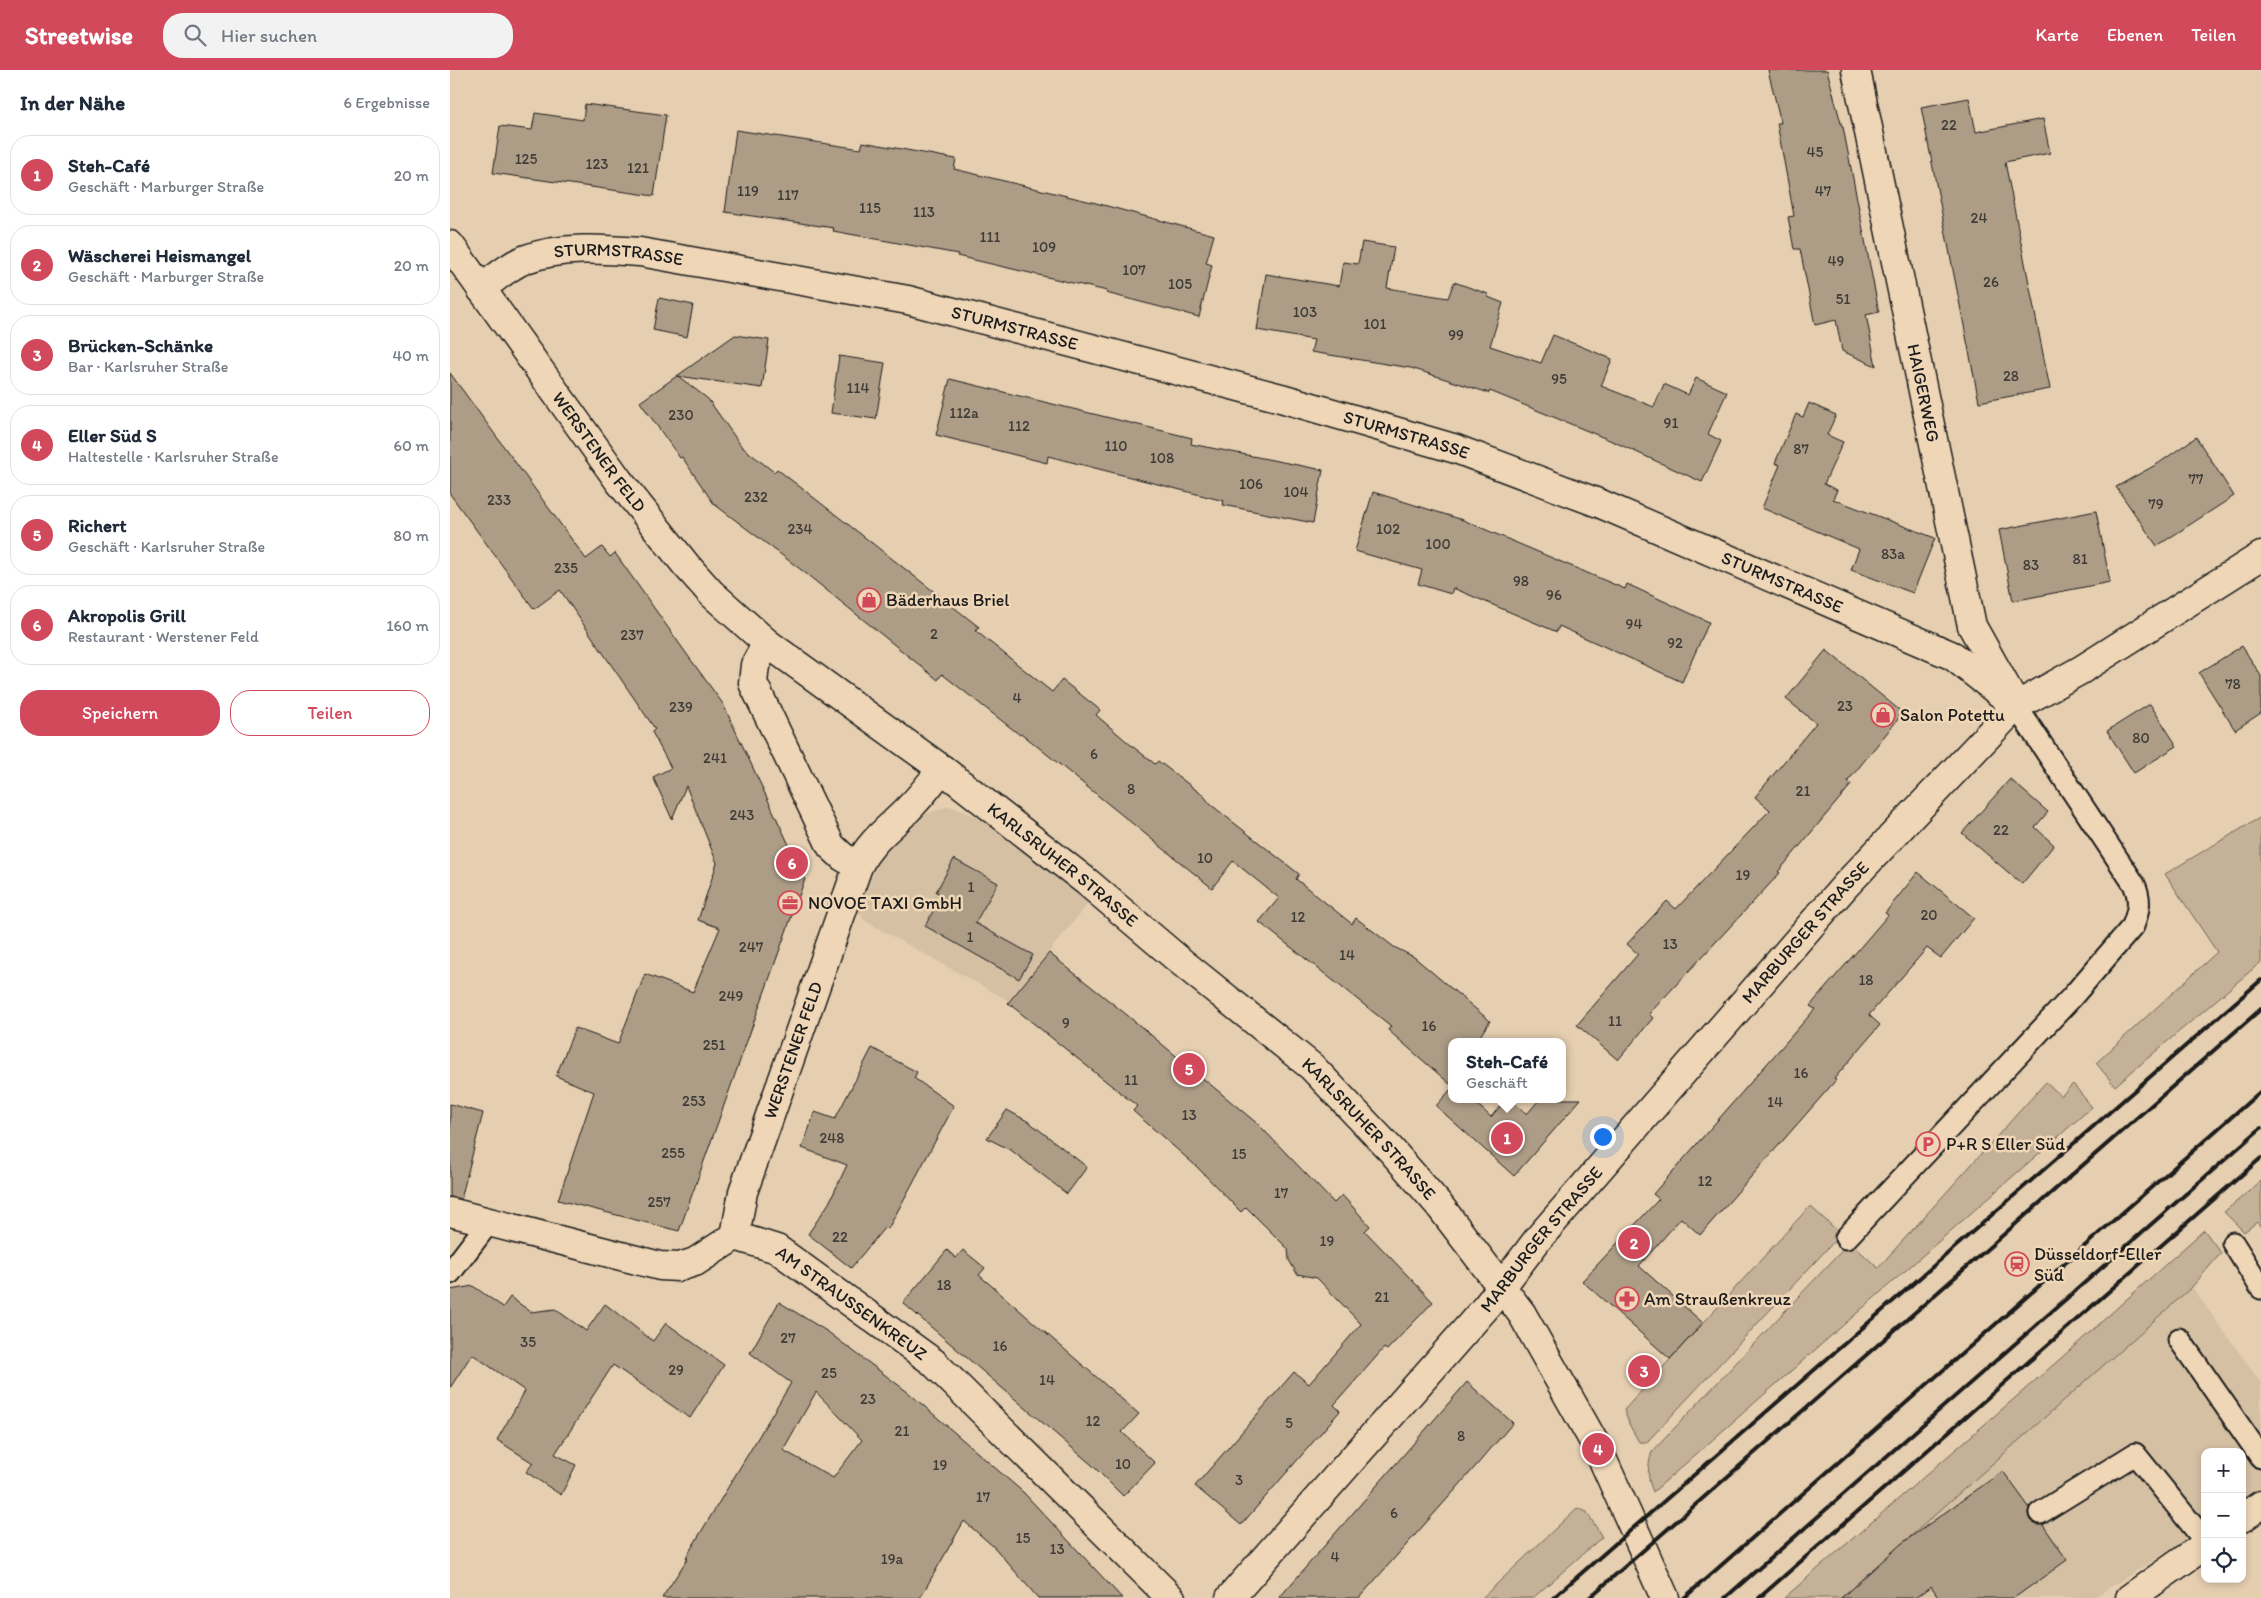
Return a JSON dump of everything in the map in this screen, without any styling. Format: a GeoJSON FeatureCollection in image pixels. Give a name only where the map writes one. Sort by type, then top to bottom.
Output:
{"type":"FeatureCollection","features":[{"type":"Feature","properties":{"kind":"street","name":"HAIGERWEG"},"geometry":{"type":"LineString","coordinates":[[1856,70],[1972,626],[2016,706]]}},
{"type":"Feature","properties":{"kind":"street","name":"WERSTENER FELD"},"geometry":{"type":"LineString","coordinates":[[450,245],[619,481],[686,565],[711,593],[767,643],[942,769],[912,805],[878,836],[865,852],[858,866],[742,1192],[735,1236]]}},
{"type":"Feature","properties":{"kind":"street","name":"STURMSTRASSE"},"geometry":{"type":"LineString","coordinates":[[481,289],[525,260],[554,252],[602,249],[640,252],[908,300],[1281,398],[1456,449],[1601,504],[1953,656],[2016,706]]}},
{"type":"Feature","properties":{"kind":"street"},"geometry":{"type":"LineString","coordinates":[[2016,706],[2081,670],[2261,556]]}},
{"type":"Feature","properties":{"kind":"street"},"geometry":{"type":"LineString","coordinates":[[767,643],[755,665],[753,683],[832,846],[843,857],[858,866]]}},
{"type":"Feature","properties":{"kind":"street","name":"MARBURGER STRASSE"},"geometry":{"type":"LineString","coordinates":[[1230,1598],[1487,1306],[1538,1239],[1845,886],[2016,706]]}},
{"type":"Feature","properties":{"kind":"street","name":"KARLSRUHER STRASSE"},"geometry":{"type":"LineString","coordinates":[[942,769],[1088,882],[1180,960],[1312,1067],[1392,1151],[1439,1205],[1502,1285],[1522,1314],[1598,1449],[1665,1598]]}},
{"type":"Feature","properties":{"kind":"street"},"geometry":{"type":"LineString","coordinates":[[450,1212],[660,1266],[679,1267],[695,1262],[735,1236]]}},
{"type":"Feature","properties":{"kind":"street","name":"AM STRAUSSENKREUZ"},"geometry":{"type":"LineString","coordinates":[[735,1236],[778,1249],[933,1362],[1171,1598]]}},
{"type":"Feature","properties":{"kind":"street"},"geometry":{"type":"LineString","coordinates":[[2246,1515],[2261,1505]]}},
{"type":"Feature","properties":{"kind":"street"},"geometry":{"type":"LineString","coordinates":[[2130,1598],[2201,1547]]}},
{"type":"Feature","properties":{"kind":"lane"},"geometry":{"type":"LineString","coordinates":[[1846,1238],[2071,998],[2134,926],[2139,912],[2139,895],[2134,884],[2016,706]]}},
{"type":"Feature","properties":{"kind":"lane"},"geometry":{"type":"LineString","coordinates":[[450,1273],[490,1222]]}},
{"type":"Feature","properties":{"kind":"lane"},"geometry":{"type":"LineString","coordinates":[[2233,1242],[2261,1288]]}},
{"type":"Feature","properties":{"kind":"lane"},"geometry":{"type":"LineString","coordinates":[[2179,1339],[2261,1457]]}},
{"type":"Feature","properties":{"kind":"lane"},"geometry":{"type":"LineString","coordinates":[[2040,1513],[2135,1454],[2203,1538]]}},
{"type":"Feature","properties":{"kind":"shaded area"},"geometry":{"type":"Polygon","coordinates":[[[949,806],[986,820],[1090,901],[1009,1001],[865,921],[849,899],[899,823],[949,806]]]}},
{"type":"Feature","properties":{"kind":"shaded area"},"geometry":{"type":"Polygon","coordinates":[[[2261,817],[2261,962],[2115,1086],[2096,1063],[2217,952],[2165,874],[2261,817]]]}},
{"type":"Feature","properties":{"kind":"shaded area"},"geometry":{"type":"Polygon","coordinates":[[[2046,1082],[2061,1096],[2073,1084],[2092,1107],[1653,1492],[1648,1472],[1652,1452],[1850,1242],[1878,1268],[2046,1082]]]}},
{"type":"Feature","properties":{"kind":"shaded area"},"geometry":{"type":"Polygon","coordinates":[[[2261,1181],[2261,1227],[2257,1222],[2244,1232],[2224,1212],[2261,1181]]]}},
{"type":"Feature","properties":{"kind":"shaded area"},"geometry":{"type":"Polygon","coordinates":[[[1810,1206],[1841,1234],[1647,1442],[1639,1442],[1624,1410],[1810,1206]]]}},
{"type":"Feature","properties":{"kind":"shaded area"},"geometry":{"type":"Polygon","coordinates":[[[2204,1230],[2221,1253],[2192,1287],[1841,1598],[1784,1598],[2060,1359],[2204,1230]]]}},
{"type":"Feature","properties":{"kind":"shaded area"},"geometry":{"type":"Polygon","coordinates":[[[2192,1287],[2261,1383],[2261,1493],[2246,1502],[2246,1448],[2201,1448],[2201,1530],[2093,1598],[1841,1598],[2192,1287]]]}},
{"type":"Feature","properties":{"kind":"shaded area"},"geometry":{"type":"Polygon","coordinates":[[[1577,1508],[1587,1512],[1602,1537],[1533,1598],[1482,1598],[1577,1508]]]}},
{"type":"Feature","properties":{"kind":"building"},"geometry":{"type":"Polygon","coordinates":[[[1768,70],[1827,70],[1843,127],[1879,312],[1866,315],[1876,366],[1842,351],[1836,320],[1815,325],[1800,249],[1794,249],[1788,217],[1794,216],[1777,123],[1781,123],[1768,70]]]}},
{"type":"Feature","properties":{"kind":"building"},"geometry":{"type":"Polygon","coordinates":[[[1969,98],[1976,132],[2043,119],[2050,153],[2005,162],[2050,389],[1979,402],[1921,107],[1969,98]]]}},
{"type":"Feature","properties":{"kind":"building"},"geometry":{"type":"Polygon","coordinates":[[[585,104],[666,115],[654,196],[493,173],[500,126],[532,130],[535,113],[583,120],[585,104]]]}},
{"type":"Feature","properties":{"kind":"building"},"geometry":{"type":"Polygon","coordinates":[[[736,130],[861,149],[863,142],[956,159],[954,169],[1096,203],[1214,235],[1206,263],[1212,265],[1199,317],[1106,293],[1107,291],[957,256],[958,254],[833,231],[834,228],[725,212],[736,130]]]}},
{"type":"Feature","properties":{"kind":"building"},"geometry":{"type":"Polygon","coordinates":[[[1362,242],[1394,247],[1387,288],[1448,298],[1454,282],[1488,294],[1488,297],[1503,303],[1490,346],[1541,363],[1553,335],[1612,359],[1601,386],[1654,407],[1664,384],[1688,395],[1696,378],[1727,392],[1708,434],[1721,441],[1702,482],[1612,441],[1490,391],[1489,393],[1411,368],[1311,352],[1314,340],[1257,330],[1266,274],[1339,286],[1343,262],[1358,264],[1362,242]]]}},
{"type":"Feature","properties":{"kind":"building"},"geometry":{"type":"Polygon","coordinates":[[[659,298],[693,305],[687,337],[653,330],[659,298]]]}},
{"type":"Feature","properties":{"kind":"building"},"geometry":{"type":"Polygon","coordinates":[[[735,335],[769,340],[762,388],[678,376],[708,399],[742,447],[774,472],[777,469],[979,627],[976,631],[1052,692],[1062,680],[1100,710],[1096,715],[1132,746],[1155,764],[1158,761],[1204,796],[1210,804],[1299,874],[1296,879],[1352,924],[1356,918],[1394,947],[1414,957],[1490,1021],[1479,1038],[1448,1038],[1448,1082],[1388,1030],[1391,1026],[1259,922],[1279,898],[1233,861],[1212,888],[1022,734],[1020,735],[942,674],[938,680],[804,572],[714,504],[682,457],[680,458],[640,402],[735,335]]]}},
{"type":"Feature","properties":{"kind":"building"},"geometry":{"type":"Polygon","coordinates":[[[839,356],[885,363],[876,419],[831,413],[839,356]]]}},
{"type":"Feature","properties":{"kind":"building"},"geometry":{"type":"Polygon","coordinates":[[[450,373],[586,559],[602,547],[610,557],[615,553],[723,704],[805,879],[679,1231],[558,1200],[594,1092],[556,1076],[575,1028],[618,1044],[645,974],[693,992],[720,928],[698,920],[717,863],[686,786],[672,819],[653,777],[671,768],[652,732],[655,729],[560,590],[534,609],[450,494],[450,373]]]}},
{"type":"Feature","properties":{"kind":"building"},"geometry":{"type":"Polygon","coordinates":[[[950,379],[1192,438],[1191,444],[1323,470],[1313,523],[1223,505],[1224,501],[1048,456],[1047,463],[936,435],[950,379]]]}},
{"type":"Feature","properties":{"kind":"building"},"geometry":{"type":"Polygon","coordinates":[[[1809,403],[1836,415],[1827,435],[1843,442],[1824,484],[1837,490],[1833,499],[1935,538],[1913,593],[1851,570],[1859,549],[1762,508],[1780,465],[1775,463],[1796,414],[1803,417],[1809,403]]]}},
{"type":"Feature","properties":{"kind":"building"},"geometry":{"type":"Polygon","coordinates":[[[2196,437],[2234,496],[2157,546],[2116,487],[2159,463],[2196,437]]]}},
{"type":"Feature","properties":{"kind":"building"},"geometry":{"type":"Polygon","coordinates":[[[1373,492],[1463,520],[1625,589],[1627,584],[1709,622],[1682,682],[1559,626],[1557,632],[1453,588],[1451,594],[1418,584],[1422,570],[1355,551],[1373,492]]]}},
{"type":"Feature","properties":{"kind":"building"},"geometry":{"type":"Polygon","coordinates":[[[2096,511],[2110,582],[2013,601],[1999,530],[2096,511]]]}},
{"type":"Feature","properties":{"kind":"building"},"geometry":{"type":"Polygon","coordinates":[[[2242,646],[2261,676],[2261,713],[2235,730],[2199,673],[2242,646]]]}},
{"type":"Feature","properties":{"kind":"building"},"geometry":{"type":"Polygon","coordinates":[[[1826,650],[1903,713],[1848,781],[1851,785],[1778,872],[1780,873],[1649,1014],[1653,1018],[1618,1060],[1577,1025],[1638,954],[1627,944],[1667,901],[1676,909],[1770,810],[1755,797],[1816,723],[1786,699],[1826,650]]]}},
{"type":"Feature","properties":{"kind":"building"},"geometry":{"type":"Polygon","coordinates":[[[2150,704],[2177,746],[2134,773],[2107,731],[2150,704]]]}},
{"type":"Feature","properties":{"kind":"building"},"geometry":{"type":"Polygon","coordinates":[[[2010,779],[2048,812],[2035,827],[2054,845],[2022,884],[1962,833],[2010,779]]]}},
{"type":"Feature","properties":{"kind":"building"},"geometry":{"type":"Polygon","coordinates":[[[954,859],[998,883],[975,923],[1033,955],[1019,979],[925,926],[942,895],[936,892],[954,859]]]}},
{"type":"Feature","properties":{"kind":"building"},"geometry":{"type":"Polygon","coordinates":[[[1918,872],[1974,918],[1941,958],[1927,948],[1869,1015],[1880,1025],[1834,1079],[1836,1080],[1700,1235],[1681,1218],[1639,1266],[1703,1323],[1670,1359],[1582,1281],[1659,1199],[1653,1194],[1815,1009],[1810,1006],[1888,915],[1885,913],[1918,872]]]}},
{"type":"Feature","properties":{"kind":"building"},"geometry":{"type":"Polygon","coordinates":[[[1049,953],[1259,1125],[1334,1203],[1342,1195],[1370,1226],[1365,1231],[1433,1302],[1387,1350],[1384,1348],[1334,1405],[1340,1411],[1241,1525],[1195,1486],[1294,1372],[1309,1384],[1361,1324],[1317,1278],[1297,1274],[1289,1260],[1288,1249],[1246,1207],[1241,1212],[1196,1166],[1133,1111],[1137,1106],[1008,1003],[1049,953]]]}},
{"type":"Feature","properties":{"kind":"building"},"geometry":{"type":"Polygon","coordinates":[[[872,1048],[917,1072],[914,1078],[954,1106],[888,1229],[885,1227],[851,1268],[808,1234],[829,1203],[847,1165],[802,1148],[815,1112],[835,1119],[872,1048]]]}},
{"type":"Feature","properties":{"kind":"building"},"geometry":{"type":"Polygon","coordinates":[[[1448,1092],[1448,1103],[1475,1103],[1491,1117],[1503,1103],[1515,1103],[1527,1114],[1537,1103],[1566,1103],[1566,1099],[1581,1099],[1514,1176],[1436,1106],[1448,1092]]]}},
{"type":"Feature","properties":{"kind":"building"},"geometry":{"type":"Polygon","coordinates":[[[450,1104],[483,1113],[461,1199],[450,1197],[450,1104]]]}},
{"type":"Feature","properties":{"kind":"building"},"geometry":{"type":"Polygon","coordinates":[[[1007,1110],[1029,1122],[1087,1167],[1067,1194],[1012,1151],[987,1138],[1007,1110]]]}},
{"type":"Feature","properties":{"kind":"building"},"geometry":{"type":"Polygon","coordinates":[[[947,1250],[956,1258],[963,1250],[985,1268],[979,1275],[1139,1414],[1122,1432],[1155,1463],[1123,1496],[1092,1465],[903,1303],[947,1250]]]}},
{"type":"Feature","properties":{"kind":"building"},"geometry":{"type":"Polygon","coordinates":[[[473,1286],[503,1307],[510,1297],[531,1312],[555,1309],[586,1331],[605,1304],[653,1341],[666,1323],[724,1365],[690,1418],[613,1365],[555,1454],[576,1465],[561,1495],[526,1472],[533,1463],[497,1440],[525,1391],[472,1354],[450,1388],[450,1290],[473,1286]]]}},
{"type":"Feature","properties":{"kind":"building"},"geometry":{"type":"Polygon","coordinates":[[[779,1302],[828,1332],[909,1393],[1024,1493],[1122,1598],[1038,1598],[994,1547],[964,1521],[920,1598],[662,1598],[688,1558],[686,1557],[791,1383],[750,1353],[779,1302]],[[816,1392],[783,1450],[833,1478],[862,1440],[816,1392]]]}},
{"type":"Feature","properties":{"kind":"building"},"geometry":{"type":"Polygon","coordinates":[[[1467,1382],[1513,1423],[1456,1489],[1359,1598],[1279,1598],[1467,1382]]]}},
{"type":"Feature","properties":{"kind":"building"},"geometry":{"type":"Polygon","coordinates":[[[2003,1471],[2029,1507],[2030,1520],[2035,1524],[2043,1525],[2067,1560],[2014,1598],[1939,1598],[1931,1586],[1915,1598],[1841,1598],[1901,1544],[2003,1471]]]}},
{"type":"Feature","properties":{"kind":"railway"},"geometry":{"type":"LineString","coordinates":[[1553,1598],[2261,980]]}},
{"type":"Feature","properties":{"kind":"railway"},"geometry":{"type":"LineString","coordinates":[[1589,1598],[2261,1009]]}},
{"type":"Feature","properties":{"kind":"railway"},"geometry":{"type":"LineString","coordinates":[[1684,1598],[2261,1091]]}},
{"type":"Feature","properties":{"kind":"railway"},"geometry":{"type":"LineString","coordinates":[[1725,1598],[2261,1128]]}},
{"type":"Feature","properties":{"kind":"railway"},"geometry":{"type":"LineString","coordinates":[[1759,1598],[2261,1158]]}},
{"type":"Feature","properties":{"kind":"place","name":"Bäderhaus Briel"},"geometry":{"type":"Point","coordinates":[869,600]}},
{"type":"Feature","properties":{"kind":"place","name":"Salon Potettu"},"geometry":{"type":"Point","coordinates":[1883,715]}},
{"type":"Feature","properties":{"kind":"place","name":"Akropolis Grill"},"geometry":{"type":"Point","coordinates":[792,863]}},
{"type":"Feature","properties":{"kind":"place","name":"NOVOE TAXI GmbH"},"geometry":{"type":"Point","coordinates":[790,903]}},
{"type":"Feature","properties":{"kind":"place","name":"Richert"},"geometry":{"type":"Point","coordinates":[1189,1069]}},
{"type":"Feature","properties":{"kind":"place","name":"Steh-Café"},"geometry":{"type":"Point","coordinates":[1507,1138]}},
{"type":"Feature","properties":{"kind":"place","name":"P+R S Eller Süd"},"geometry":{"type":"Point","coordinates":[1928,1144]}},
{"type":"Feature","properties":{"kind":"place","name":"Wäscherei Heismangel"},"geometry":{"type":"Point","coordinates":[1634,1243]}},
{"type":"Feature","properties":{"kind":"place","name":"Düsseldorf-Eller Süd"},"geometry":{"type":"Point","coordinates":[2017,1264]}},
{"type":"Feature","properties":{"kind":"place","name":"Am Straußenkreuz"},"geometry":{"type":"Point","coordinates":[1627,1299]}},
{"type":"Feature","properties":{"kind":"place","name":"Brücken-Schänke"},"geometry":{"type":"Point","coordinates":[1644,1371]}},
{"type":"Feature","properties":{"kind":"place","name":"Eller Süd S"},"geometry":{"type":"Point","coordinates":[1598,1449]}}]}
